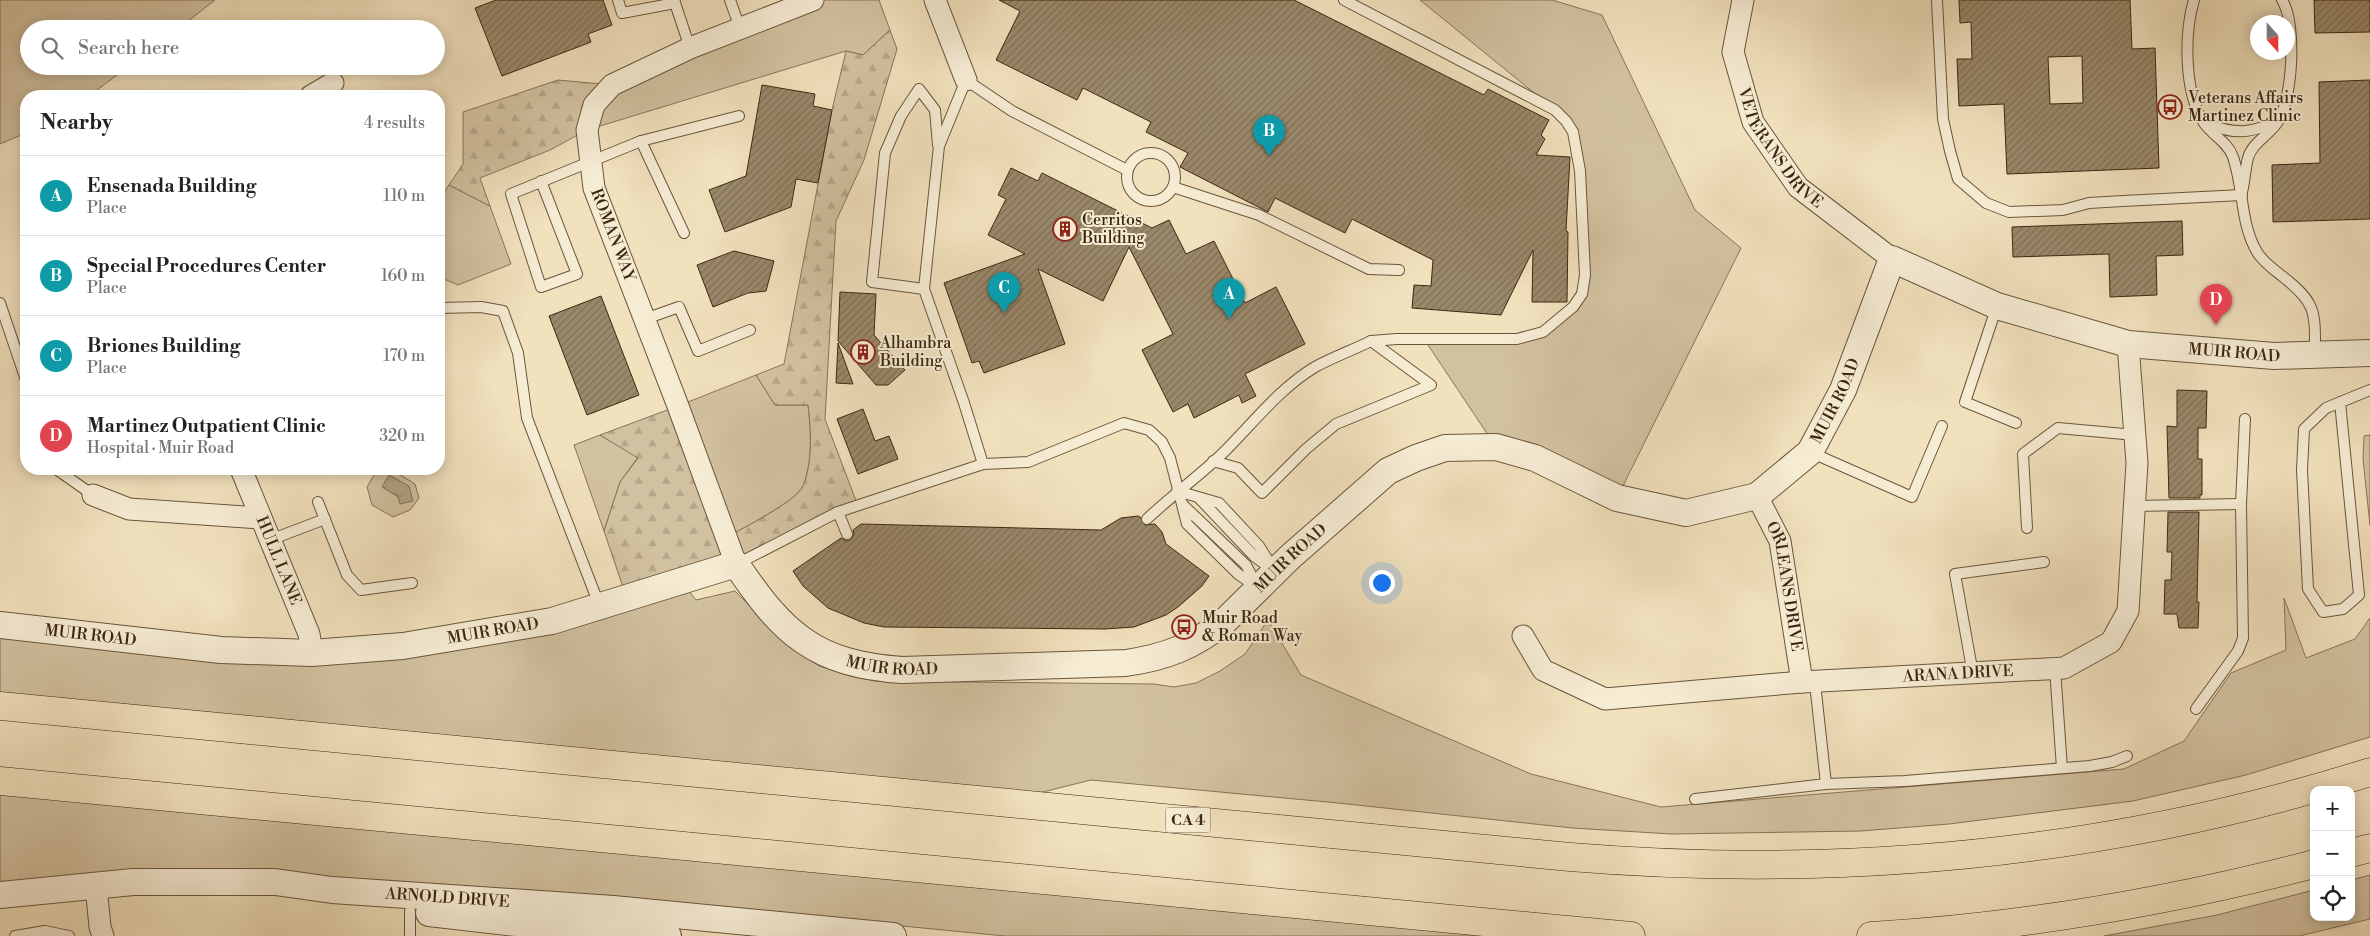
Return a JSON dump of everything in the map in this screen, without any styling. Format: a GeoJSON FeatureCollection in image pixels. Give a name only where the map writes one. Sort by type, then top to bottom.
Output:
{"type":"FeatureCollection","features":[{"type":"Feature","properties":{"kind":"highway","name":"CA 4"},"geometry":{"type":"LineString","coordinates":[[0,706],[1570,857],[1699,864],[1866,863],[1951,857],[2034,847],[2125,833],[2199,818],[2370,772]]}},
{"type":"Feature","properties":{"kind":"highway"},"geometry":{"type":"LineString","coordinates":[[0,781],[1631,936]]}},
{"type":"Feature","properties":{"kind":"highway"},"geometry":{"type":"LineString","coordinates":[[2355,852],[2370,848]]}},
{"type":"Feature","properties":{"kind":"highway"},"geometry":{"type":"LineString","coordinates":[[1871,936],[1976,928],[2085,913],[2195,893],[2310,865]]}},
{"type":"Feature","properties":{"kind":"street","name":"ROMAN WAY"},"geometry":{"type":"LineString","coordinates":[[736,564],[594,188],[587,130],[594,105],[612,84],[690,48],[813,0]]}},
{"type":"Feature","properties":{"kind":"street"},"geometry":{"type":"LineString","coordinates":[[935,0],[966,80]]}},
{"type":"Feature","properties":{"kind":"street","name":"VETERANS DRIVE"},"geometry":{"type":"LineString","coordinates":[[1743,0],[1733,52],[1753,122],[1798,187],[1892,260]]}},
{"type":"Feature","properties":{"kind":"street"},"geometry":{"type":"LineString","coordinates":[[322,90],[334,83]]}},
{"type":"Feature","properties":{"kind":"street","name":"MUIR ROAD"},"geometry":{"type":"LineString","coordinates":[[0,625],[221,650],[312,653],[403,646],[552,621],[600,608],[736,564],[761,601],[785,626],[814,648],[860,666],[902,670],[1126,663],[1150,659],[1184,648],[1208,634],[1224,622],[1266,579],[1351,502],[1388,471],[1416,458],[1445,448],[1496,447],[1535,458],[1617,498],[1686,513],[1757,496],[1810,452],[1843,390],[1892,260],[1997,306],[2128,344],[2274,356],[2315,354],[2367,358]]}},
{"type":"Feature","properties":{"kind":"street","name":"ARANA DRIVE"},"geometry":{"type":"LineString","coordinates":[[1524,636],[1543,670],[1605,699],[1808,682],[2064,668],[2111,642],[2128,611],[2137,463],[2128,344]]}},
{"type":"Feature","properties":{"kind":"street","name":"HULL LANE"},"geometry":{"type":"LineString","coordinates":[[244,475],[310,634],[312,653]]}},
{"type":"Feature","properties":{"kind":"street"},"geometry":{"type":"LineString","coordinates":[[93,495],[129,509],[262,518]]}},
{"type":"Feature","properties":{"kind":"street","name":"ORLEANS DRIVE"},"geometry":{"type":"LineString","coordinates":[[1757,496],[1780,542],[1808,682]]}},
{"type":"Feature","properties":{"kind":"street","name":"ARNOLD DRIVE"},"geometry":{"type":"LineString","coordinates":[[0,909],[96,892],[134,882],[275,882],[332,890],[613,909],[893,936]]}},
{"type":"Feature","properties":{"kind":"street"},"geometry":{"type":"LineString","coordinates":[[96,892],[100,927],[103,936]]}},
{"type":"Feature","properties":{"kind":"street","name":"ARNOLD DRIVE"},"geometry":{"type":"LineString","coordinates":[[0,895],[96,892],[332,900],[410,924],[668,936]]}},
{"type":"Feature","properties":{"kind":"lane"},"geometry":{"type":"LineString","coordinates":[[618,0],[622,14],[674,2],[690,48]]}},
{"type":"Feature","properties":{"kind":"lane"},"geometry":{"type":"LineString","coordinates":[[730,0],[740,28]]}},
{"type":"Feature","properties":{"kind":"lane"},"geometry":{"type":"LineString","coordinates":[[1147,519],[1213,461],[1284,390],[1315,368],[1371,341],[1397,339],[1517,339],[1543,332],[1559,321],[1573,307],[1582,294],[1585,275],[1580,170],[1573,132],[1566,121],[1555,110],[1344,0]]}},
{"type":"Feature","properties":{"kind":"lane"},"geometry":{"type":"LineString","coordinates":[[1937,0],[1944,119],[1950,150],[1958,179],[1986,203],[2008,212],[2063,210],[2089,203],[2242,195]]}},
{"type":"Feature","properties":{"kind":"lane"},"geometry":{"type":"LineString","coordinates":[[2194,0],[2189,24],[2189,74],[2196,106],[2204,123],[2227,146],[2233,156],[2250,240],[2259,255],[2299,289],[2310,303],[2315,320],[2315,354]]}},
{"type":"Feature","properties":{"kind":"lane"},"geometry":{"type":"LineString","coordinates":[[2242,195],[2250,153],[2278,122],[2283,113],[2288,95],[2290,27],[2282,0]]}},
{"type":"Feature","properties":{"kind":"lane"},"geometry":{"type":"LineString","coordinates":[[939,146],[966,80],[1012,111],[1127,170]]}},
{"type":"Feature","properties":{"kind":"lane"},"geometry":{"type":"LineString","coordinates":[[924,290],[872,282],[885,153],[901,116],[919,89],[935,110],[939,146],[924,290],[964,403],[983,464]]}},
{"type":"Feature","properties":{"kind":"lane"},"geometry":{"type":"LineString","coordinates":[[541,181],[577,274],[541,287],[511,194],[541,181],[590,161],[641,141],[739,116]]}},
{"type":"Feature","properties":{"kind":"lane"},"geometry":{"type":"LineString","coordinates":[[2204,123],[2227,131],[2241,133],[2278,122]]}},
{"type":"Feature","properties":{"kind":"lane"},"geometry":{"type":"LineString","coordinates":[[641,141],[684,233]]}},
{"type":"Feature","properties":{"kind":"lane"},"geometry":{"type":"LineString","coordinates":[[1144,153],[1160,154],[1172,164],[1175,172],[1173,187],[1162,198],[1154,200],[1139,198],[1128,186],[1127,170],[1137,157],[1144,153]]}},
{"type":"Feature","properties":{"kind":"lane"},"geometry":{"type":"LineString","coordinates":[[1173,187],[1259,215],[1369,269],[1399,270]]}},
{"type":"Feature","properties":{"kind":"lane"},"geometry":{"type":"LineString","coordinates":[[0,303],[20,362]]}},
{"type":"Feature","properties":{"kind":"lane"},"geometry":{"type":"LineString","coordinates":[[1997,306],[1964,402],[2016,423]]}},
{"type":"Feature","properties":{"kind":"lane"},"geometry":{"type":"LineString","coordinates":[[445,308],[481,307],[504,311],[518,353],[527,418],[600,608]]}},
{"type":"Feature","properties":{"kind":"lane"},"geometry":{"type":"LineString","coordinates":[[645,320],[679,307],[698,351],[750,330]]}},
{"type":"Feature","properties":{"kind":"lane"},"geometry":{"type":"LineString","coordinates":[[1213,461],[1238,468],[1262,493],[1306,449],[1336,424],[1431,385],[1371,341]]}},
{"type":"Feature","properties":{"kind":"lane"},"geometry":{"type":"LineString","coordinates":[[2340,402],[2359,595],[2343,608],[2323,612],[2308,589],[2302,470],[2304,429],[2326,408],[2340,402],[2370,390]]}},
{"type":"Feature","properties":{"kind":"lane"},"geometry":{"type":"LineString","coordinates":[[2196,709],[2238,652],[2243,638],[2241,504],[2245,419]]}},
{"type":"Feature","properties":{"kind":"lane"},"geometry":{"type":"LineString","coordinates":[[736,564],[838,512],[983,464],[1028,462],[1124,423],[1149,430],[1162,442],[1170,458],[1187,524],[1238,574],[1266,579]]}},
{"type":"Feature","properties":{"kind":"lane"},"geometry":{"type":"LineString","coordinates":[[1810,452],[1912,497],[1942,426]]}},
{"type":"Feature","properties":{"kind":"lane"},"geometry":{"type":"LineString","coordinates":[[2027,528],[2023,454],[2058,428],[2135,434]]}},
{"type":"Feature","properties":{"kind":"lane"},"geometry":{"type":"LineString","coordinates":[[65,475],[93,495]]}},
{"type":"Feature","properties":{"kind":"lane"},"geometry":{"type":"LineString","coordinates":[[1177,491],[1198,497],[1255,557],[1266,579]]}},
{"type":"Feature","properties":{"kind":"lane"},"geometry":{"type":"LineString","coordinates":[[318,502],[348,575],[361,590],[412,583]]}},
{"type":"Feature","properties":{"kind":"lane"},"geometry":{"type":"LineString","coordinates":[[2134,506],[2241,504]]}},
{"type":"Feature","properties":{"kind":"lane"},"geometry":{"type":"LineString","coordinates":[[838,512],[847,534]]}},
{"type":"Feature","properties":{"kind":"lane"},"geometry":{"type":"LineString","coordinates":[[270,540],[324,519]]}},
{"type":"Feature","properties":{"kind":"lane"},"geometry":{"type":"LineString","coordinates":[[1972,674],[1955,574],[2044,562]]}},
{"type":"Feature","properties":{"kind":"lane"},"geometry":{"type":"LineString","coordinates":[[2055,669],[2062,768]]}},
{"type":"Feature","properties":{"kind":"lane"},"geometry":{"type":"LineString","coordinates":[[1808,682],[1826,784]]}},
{"type":"Feature","properties":{"kind":"lane"},"geometry":{"type":"LineString","coordinates":[[1695,799],[1826,784],[1905,781],[2062,768],[2105,763],[2127,756]]}},
{"type":"Feature","properties":{"kind":"lane"},"geometry":{"type":"LineString","coordinates":[[15,936],[45,931],[69,936]]}},
{"type":"Feature","properties":{"kind":"green space"},"geometry":{"type":"Polygon","coordinates":[[[0,0],[215,0],[189,20],[20,20],[20,75],[117,75],[97,90],[20,90],[20,136],[0,144],[0,0]]]}},
{"type":"Feature","properties":{"kind":"green space"},"geometry":{"type":"Polygon","coordinates":[[[813,0],[879,0],[890,30],[863,55],[846,51],[587,130],[594,105],[813,0]]]}},
{"type":"Feature","properties":{"kind":"green space"},"geometry":{"type":"Polygon","coordinates":[[[1420,0],[1552,0],[1602,15],[1695,210],[1741,248],[1617,498],[1496,447],[1424,339],[1530,337],[1582,294],[1577,147],[1555,110],[1420,0]]]}},
{"type":"Feature","properties":{"kind":"green space"},"geometry":{"type":"Polygon","coordinates":[[[890,30],[897,49],[864,160],[836,221],[825,419],[858,506],[759,553],[627,599],[604,531],[620,482],[638,458],[600,435],[678,406],[727,537],[781,506],[799,492],[803,486],[810,456],[808,405],[775,405],[756,375],[784,364],[832,110],[846,51],[863,55],[890,30]]]}},
{"type":"Feature","properties":{"kind":"green space"},"geometry":{"type":"Polygon","coordinates":[[[558,80],[612,85],[587,130],[550,150],[480,178],[490,206],[449,185],[463,164],[463,112],[558,80]]]}},
{"type":"Feature","properties":{"kind":"green space"},"geometry":{"type":"Polygon","coordinates":[[[449,185],[490,206],[511,264],[458,285],[445,280],[445,191],[449,185]]]}},
{"type":"Feature","properties":{"kind":"green space"},"geometry":{"type":"Polygon","coordinates":[[[756,375],[775,405],[808,405],[810,456],[803,486],[799,492],[769,514],[727,537],[678,406],[756,375]]]}},
{"type":"Feature","properties":{"kind":"green space"},"geometry":{"type":"Polygon","coordinates":[[[600,435],[638,457],[620,482],[604,531],[574,445],[600,435]]]}},
{"type":"Feature","properties":{"kind":"green space"},"geometry":{"type":"Polygon","coordinates":[[[2370,435],[2370,525],[2363,459],[2364,436],[2370,435]]]}},
{"type":"Feature","properties":{"kind":"green space"},"geometry":{"type":"Polygon","coordinates":[[[374,475],[401,475],[415,484],[419,498],[410,510],[393,517],[372,505],[367,487],[374,475]]]}},
{"type":"Feature","properties":{"kind":"green space"},"geometry":{"type":"Polygon","coordinates":[[[682,582],[696,600],[735,591],[789,646],[819,666],[850,676],[875,681],[1154,684],[1174,687],[1196,683],[1220,671],[1245,654],[1268,620],[1301,675],[1531,774],[1661,807],[2124,769],[2184,741],[2231,673],[2286,650],[2284,598],[2306,658],[2355,639],[2370,618],[2370,737],[2246,775],[2133,801],[1949,824],[1861,831],[1672,834],[1572,828],[1338,803],[1091,780],[1003,802],[0,706],[0,625],[221,650],[403,646],[682,582]]]}},
{"type":"Feature","properties":{"kind":"green space"},"geometry":{"type":"Polygon","coordinates":[[[0,781],[1631,936],[1005,936],[614,898],[332,890],[0,895],[0,781]]]}},
{"type":"Feature","properties":{"kind":"green space"},"geometry":{"type":"Polygon","coordinates":[[[2370,875],[2370,919],[2299,936],[2104,936],[2217,915],[2310,891],[2310,921],[2355,921],[2355,879],[2370,875]]]}},
{"type":"Feature","properties":{"kind":"water"},"geometry":{"type":"Polygon","coordinates":[[[389,475],[409,486],[413,501],[400,504],[398,497],[382,487],[389,475]]]}},
{"type":"Feature","properties":{"kind":"building"},"geometry":{"type":"Polygon","coordinates":[[[496,0],[603,0],[612,25],[588,34],[591,42],[502,76],[475,8],[496,0]]]}},
{"type":"Feature","properties":{"kind":"building"},"geometry":{"type":"Polygon","coordinates":[[[999,0],[1294,0],[1484,95],[1488,89],[1549,120],[1541,135],[1545,139],[1536,155],[1570,157],[1566,231],[1568,232],[1567,302],[1532,302],[1533,250],[1501,315],[1412,308],[1414,285],[1431,286],[1433,260],[1352,219],[1345,233],[1275,198],[1268,212],[1180,167],[1188,153],[1146,132],[1151,122],[1083,88],[1077,100],[996,60],[1020,11],[999,0]]]}},
{"type":"Feature","properties":{"kind":"building"},"geometry":{"type":"Polygon","coordinates":[[[1959,0],[2130,0],[2132,49],[2155,48],[2159,168],[2007,174],[2004,104],[1959,106],[1957,59],[1972,59],[1971,22],[1960,23],[1959,0]],[[2082,56],[2048,57],[2050,104],[2083,103],[2082,56]]]}},
{"type":"Feature","properties":{"kind":"building"},"geometry":{"type":"Polygon","coordinates":[[[2314,0],[2370,0],[2370,32],[2315,33],[2314,0]]]}},
{"type":"Feature","properties":{"kind":"building"},"geometry":{"type":"Polygon","coordinates":[[[2370,80],[2370,219],[2273,222],[2272,165],[2320,163],[2319,82],[2370,80]]]}},
{"type":"Feature","properties":{"kind":"building"},"geometry":{"type":"Polygon","coordinates":[[[762,85],[815,94],[813,106],[832,110],[818,183],[796,179],[791,207],[725,232],[709,190],[746,176],[762,85]]]}},
{"type":"Feature","properties":{"kind":"building"},"geometry":{"type":"Polygon","coordinates":[[[1011,168],[1038,181],[1042,173],[1152,228],[1169,220],[1186,254],[1214,241],[1245,303],[1276,287],[1305,344],[1245,374],[1256,396],[1242,403],[1239,395],[1194,418],[1188,404],[1173,412],[1142,350],[1173,334],[1129,247],[1103,301],[1038,269],[1065,344],[984,373],[979,361],[972,363],[944,283],[1025,254],[988,235],[1006,199],[998,195],[1011,168]]]}},
{"type":"Feature","properties":{"kind":"building"},"geometry":{"type":"Polygon","coordinates":[[[2182,221],[2183,255],[2156,256],[2157,295],[2110,297],[2109,254],[2013,257],[2012,227],[2182,221]]]}},
{"type":"Feature","properties":{"kind":"building"},"geometry":{"type":"Polygon","coordinates":[[[734,251],[774,261],[766,291],[748,293],[713,307],[697,265],[734,251]]]}},
{"type":"Feature","properties":{"kind":"building","name":"Alhambra Building"},"geometry":{"type":"Polygon","coordinates":[[[840,292],[876,294],[874,335],[905,370],[888,385],[876,385],[838,341],[840,292]]]}},
{"type":"Feature","properties":{"kind":"building"},"geometry":{"type":"Polygon","coordinates":[[[601,296],[639,395],[587,415],[549,316],[601,296]]]}},
{"type":"Feature","properties":{"kind":"building"},"geometry":{"type":"Polygon","coordinates":[[[838,343],[853,384],[836,383],[838,343]]]}},
{"type":"Feature","properties":{"kind":"building"},"geometry":{"type":"Polygon","coordinates":[[[2177,390],[2207,391],[2206,428],[2198,428],[2198,459],[2202,459],[2202,495],[2200,495],[2200,498],[2169,498],[2167,426],[2177,427],[2177,390]]]}},
{"type":"Feature","properties":{"kind":"building"},"geometry":{"type":"Polygon","coordinates":[[[863,409],[875,441],[889,436],[898,459],[858,474],[837,419],[863,409]]]}},
{"type":"Feature","properties":{"kind":"building"},"geometry":{"type":"Polygon","coordinates":[[[2168,512],[2199,512],[2198,628],[2179,628],[2177,614],[2164,614],[2165,580],[2171,580],[2172,552],[2167,552],[2168,512]]]}},
{"type":"Feature","properties":{"kind":"building"},"geometry":{"type":"Polygon","coordinates":[[[1138,516],[1145,525],[1155,524],[1162,532],[1166,544],[1209,576],[1202,586],[1178,607],[1166,615],[1134,627],[1105,629],[884,627],[864,623],[828,608],[803,586],[793,571],[841,538],[846,541],[850,540],[854,535],[853,530],[861,524],[1101,530],[1121,518],[1138,516]]]}},
{"type":"Feature","properties":{"kind":"place","name":"Veterans Affairs Martinez Clinic"},"geometry":{"type":"Point","coordinates":[2170,107]}},
{"type":"Feature","properties":{"kind":"place","name":"Special Procedures Center"},"geometry":{"type":"Point","coordinates":[1269,156]}},
{"type":"Feature","properties":{"kind":"place","name":"Cerritos Building"},"geometry":{"type":"Point","coordinates":[1065,229]}},
{"type":"Feature","properties":{"kind":"place","name":"Briones Building"},"geometry":{"type":"Point","coordinates":[1004,313]}},
{"type":"Feature","properties":{"kind":"place","name":"Ensenada Building"},"geometry":{"type":"Point","coordinates":[1229,319]}},
{"type":"Feature","properties":{"kind":"place","name":"Martinez Outpatient Clinic"},"geometry":{"type":"Point","coordinates":[2216,325]}},
{"type":"Feature","properties":{"kind":"place","name":"Alhambra Building"},"geometry":{"type":"Point","coordinates":[863,352]}},
{"type":"Feature","properties":{"kind":"place","name":"Muir Road & Roman Way"},"geometry":{"type":"Point","coordinates":[1184,627]}}]}
